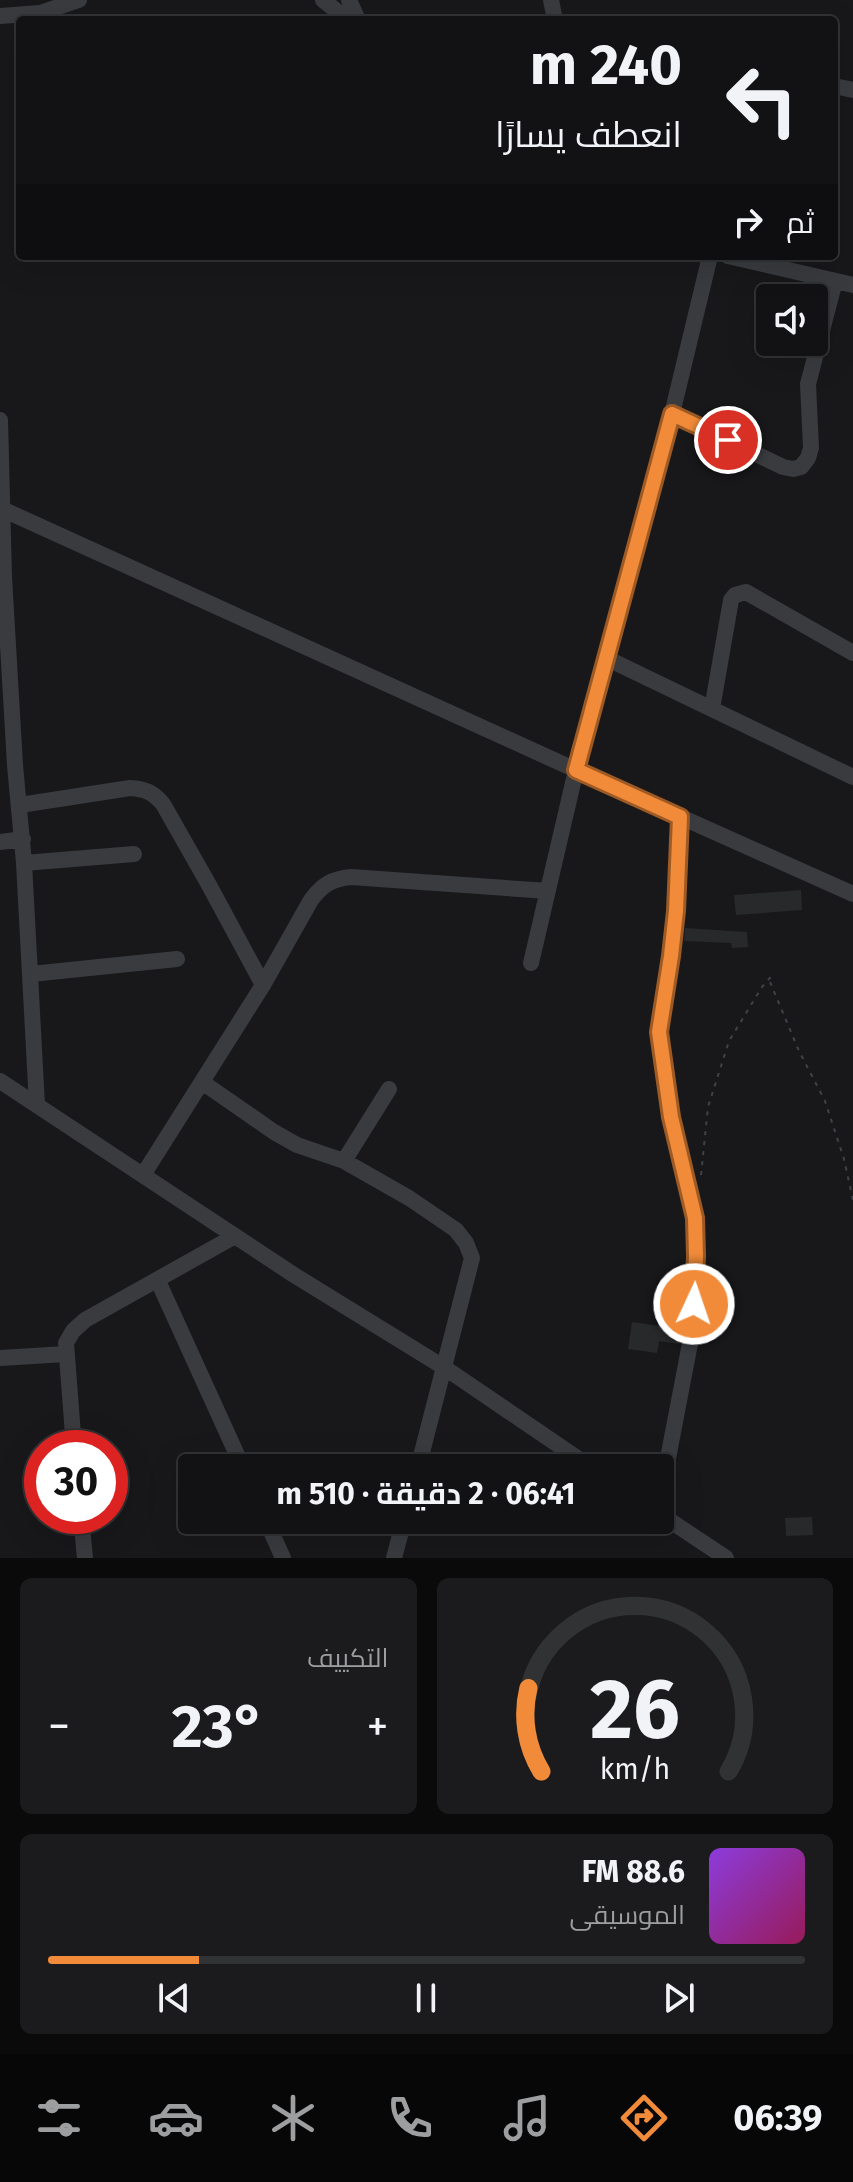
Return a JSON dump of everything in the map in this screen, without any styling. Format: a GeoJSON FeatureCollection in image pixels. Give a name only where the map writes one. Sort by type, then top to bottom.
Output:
{"type":"FeatureCollection","features":[{"type":"Feature","properties":{"kind":"street"},"geometry":{"type":"LineString","coordinates":[[0,16],[40,13],[79,0]]}},
{"type":"Feature","properties":{"kind":"street"},"geometry":{"type":"LineString","coordinates":[[323,0],[343,16]]}},
{"type":"Feature","properties":{"kind":"street"},"geometry":{"type":"LineString","coordinates":[[531,963],[576,770],[672,414],[709,260]]}},
{"type":"Feature","properties":{"kind":"street"},"geometry":{"type":"LineString","coordinates":[[745,260],[853,285]]}},
{"type":"Feature","properties":{"kind":"street"},"geometry":{"type":"LineString","coordinates":[[672,414],[783,467],[801,467],[811,448],[808,384],[835,281]]}},
{"type":"Feature","properties":{"kind":"street"},"geometry":{"type":"LineString","coordinates":[[0,420],[7,766],[20,805],[37,1105]]}},
{"type":"Feature","properties":{"kind":"street"},"geometry":{"type":"LineString","coordinates":[[2,509],[853,894]]}},
{"type":"Feature","properties":{"kind":"street"},"geometry":{"type":"LineString","coordinates":[[712,709],[731,600],[739,593],[746,592],[853,653]]}},
{"type":"Feature","properties":{"kind":"street"},"geometry":{"type":"LineString","coordinates":[[606,658],[853,777]]}},
{"type":"Feature","properties":{"kind":"street"},"geometry":{"type":"LineString","coordinates":[[20,805],[130,788],[155,794],[263,985]]}},
{"type":"Feature","properties":{"kind":"street"},"geometry":{"type":"LineString","coordinates":[[669,1454],[692,1333],[696,1275],[695,1218],[671,1117],[659,1032],[675,926],[680,817]]}},
{"type":"Feature","properties":{"kind":"street"},"geometry":{"type":"LineString","coordinates":[[0,842],[23,839]]}},
{"type":"Feature","properties":{"kind":"street"},"geometry":{"type":"LineString","coordinates":[[24,863],[134,854]]}},
{"type":"Feature","properties":{"kind":"street"},"geometry":{"type":"LineString","coordinates":[[143,1175],[321,887],[333,879],[351,877],[548,891]]}},
{"type":"Feature","properties":{"kind":"street"},"geometry":{"type":"LineString","coordinates":[[31,974],[177,959]]}},
{"type":"Feature","properties":{"kind":"street"},"geometry":{"type":"LineString","coordinates":[[0,1081],[294,1275],[445,1368],[571,1454]]}},
{"type":"Feature","properties":{"kind":"street"},"geometry":{"type":"LineString","coordinates":[[202,1082],[297,1145],[344,1161],[421,1206],[456,1230],[466,1243],[472,1258],[422,1454]]}},
{"type":"Feature","properties":{"kind":"street"},"geometry":{"type":"LineString","coordinates":[[344,1161],[389,1089]]}},
{"type":"Feature","properties":{"kind":"street"},"geometry":{"type":"LineString","coordinates":[[72,1430],[66,1343],[73,1331],[85,1320],[235,1236]]}},
{"type":"Feature","properties":{"kind":"street"},"geometry":{"type":"LineString","coordinates":[[158,1281],[237,1454]]}},
{"type":"Feature","properties":{"kind":"street"},"geometry":{"type":"LineString","coordinates":[[0,1358],[66,1354]]}},
{"type":"Feature","properties":{"kind":"street"},"geometry":{"type":"LineString","coordinates":[[674,1523],[726,1558]]}},
{"type":"Feature","properties":{"kind":"street"},"geometry":{"type":"LineString","coordinates":[[83,1534],[85,1558]]}},
{"type":"Feature","properties":{"kind":"street"},"geometry":{"type":"LineString","coordinates":[[272,1534],[283,1558]]}},
{"type":"Feature","properties":{"kind":"street"},"geometry":{"type":"LineString","coordinates":[[394,1558],[400,1534]]}},
{"type":"Feature","properties":{"kind":"path"},"geometry":{"type":"LineString","coordinates":[[701,1183],[708,1107],[729,1041],[774,973]]}},
{"type":"Feature","properties":{"kind":"path"},"geometry":{"type":"LineString","coordinates":[[769,981],[799,1051],[825,1101],[844,1159],[853,1200]]}},
{"type":"Feature","properties":{"kind":"building"},"geometry":{"type":"Polygon","coordinates":[[[801,890],[802,910],[736,915],[734,895],[801,890]]]}},
{"type":"Feature","properties":{"kind":"building"},"geometry":{"type":"Polygon","coordinates":[[[685,928],[747,932],[748,947],[732,948],[731,943],[684,941],[685,928]]]}},
{"type":"Feature","properties":{"kind":"building"},"geometry":{"type":"Polygon","coordinates":[[[632,1322],[681,1329],[679,1344],[659,1341],[657,1353],[628,1349],[632,1322]]]}},
{"type":"Feature","properties":{"kind":"building"},"geometry":{"type":"Polygon","coordinates":[[[812,1517],[813,1535],[786,1536],[785,1518],[812,1517]]]}},
{"type":"Feature","properties":{"kind":"route"},"geometry":{"type":"LineString","coordinates":[[694,1304],[695,1218],[671,1117],[659,1032],[676,911],[680,817],[576,770],[672,414],[728,440]]}}]}
